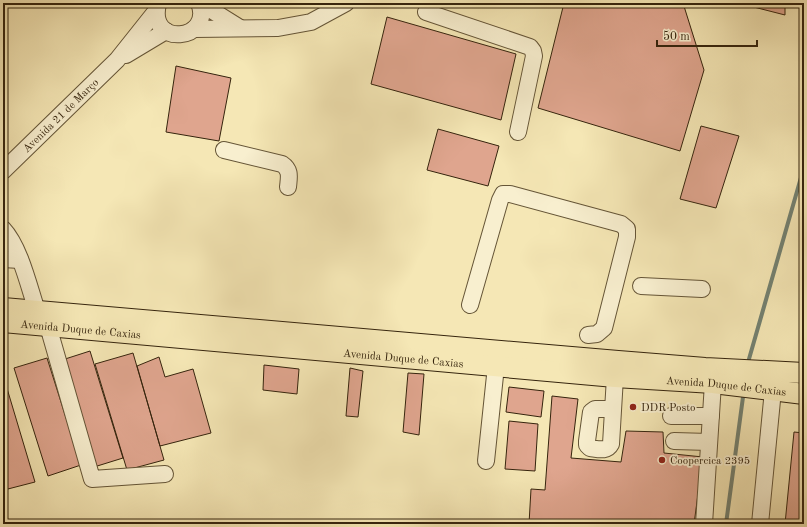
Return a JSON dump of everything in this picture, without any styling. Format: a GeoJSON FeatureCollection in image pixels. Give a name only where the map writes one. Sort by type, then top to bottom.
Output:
{"type":"FeatureCollection","features":[{"type":"Feature","properties":{"kind":"main road","name":"Avenida Duque de Caxias"},"geometry":{"type":"LineString","coordinates":[[3,308],[43,318],[496,366],[615,377],[713,383],[804,394]]}},
{"type":"Feature","properties":{"kind":"main road","name":"Avenida Duque de Caxias"},"geometry":{"type":"LineString","coordinates":[[3,322],[43,318],[804,374]]}},
{"type":"Feature","properties":{"kind":"street"},"geometry":{"type":"LineString","coordinates":[[200,3],[240,28]]}},
{"type":"Feature","properties":{"kind":"street"},"geometry":{"type":"LineString","coordinates":[[158,7],[157,19],[160,26],[166,31],[180,35],[188,33],[199,23],[201,16],[200,3]]}},
{"type":"Feature","properties":{"kind":"street"},"geometry":{"type":"LineString","coordinates":[[194,29],[278,28],[311,22],[346,3]]}},
{"type":"Feature","properties":{"kind":"street","name":"Avenida 21 de Março"},"geometry":{"type":"LineString","coordinates":[[3,171],[117,60],[158,7]]}},
{"type":"Feature","properties":{"kind":"street"},"geometry":{"type":"LineString","coordinates":[[426,12],[530,47],[534,56],[518,132]]}},
{"type":"Feature","properties":{"kind":"street","name":"Avenida 21 de Março"},"geometry":{"type":"LineString","coordinates":[[117,60],[166,31]]}},
{"type":"Feature","properties":{"kind":"street"},"geometry":{"type":"LineString","coordinates":[[224,150],[282,164],[287,167],[289,172],[288,187]]}},
{"type":"Feature","properties":{"kind":"street"},"geometry":{"type":"LineString","coordinates":[[470,305],[500,200],[503,194],[510,194],[621,224],[626,229],[627,237],[604,328],[597,334],[588,335]]}},
{"type":"Feature","properties":{"kind":"street"},"geometry":{"type":"LineString","coordinates":[[3,229],[9,235],[43,318],[92,479],[165,474]]}},
{"type":"Feature","properties":{"kind":"street"},"geometry":{"type":"LineString","coordinates":[[3,259],[20,260]]}},
{"type":"Feature","properties":{"kind":"street"},"geometry":{"type":"LineString","coordinates":[[641,286],[702,289]]}},
{"type":"Feature","properties":{"kind":"street"},"geometry":{"type":"LineString","coordinates":[[486,461],[496,366]]}},
{"type":"Feature","properties":{"kind":"street"},"geometry":{"type":"LineString","coordinates":[[613,409],[615,377]]}},
{"type":"Feature","properties":{"kind":"street"},"geometry":{"type":"LineString","coordinates":[[704,524],[713,383]]}},
{"type":"Feature","properties":{"kind":"street"},"geometry":{"type":"LineString","coordinates":[[760,524],[773,390]]}},
{"type":"Feature","properties":{"kind":"street"},"geometry":{"type":"LineString","coordinates":[[671,416],[711,416]]}},
{"type":"Feature","properties":{"kind":"street"},"geometry":{"type":"LineString","coordinates":[[674,441],[709,442]]}},
{"type":"Feature","properties":{"kind":"building"},"geometry":{"type":"Polygon","coordinates":[[[564,3],[683,3],[704,70],[680,151],[538,108],[564,3]]]}},
{"type":"Feature","properties":{"kind":"building"},"geometry":{"type":"Polygon","coordinates":[[[738,3],[785,3],[785,15],[738,3]]]}},
{"type":"Feature","properties":{"kind":"building"},"geometry":{"type":"Polygon","coordinates":[[[387,17],[516,54],[501,120],[371,84],[387,17]]]}},
{"type":"Feature","properties":{"kind":"building"},"geometry":{"type":"Polygon","coordinates":[[[176,66],[231,78],[219,141],[166,132],[176,66]]]}},
{"type":"Feature","properties":{"kind":"building"},"geometry":{"type":"Polygon","coordinates":[[[701,126],[739,136],[716,208],[680,199],[701,126]]]}},
{"type":"Feature","properties":{"kind":"building"},"geometry":{"type":"Polygon","coordinates":[[[438,129],[499,146],[488,186],[427,170],[438,129]]]}},
{"type":"Feature","properties":{"kind":"building"},"geometry":{"type":"Polygon","coordinates":[[[90,351],[123,458],[94,467],[62,360],[90,351]]]}},
{"type":"Feature","properties":{"kind":"building"},"geometry":{"type":"Polygon","coordinates":[[[133,353],[164,460],[127,470],[95,364],[133,353]]]}},
{"type":"Feature","properties":{"kind":"building"},"geometry":{"type":"Polygon","coordinates":[[[159,357],[165,377],[193,369],[211,433],[160,446],[137,366],[159,357]]]}},
{"type":"Feature","properties":{"kind":"building"},"geometry":{"type":"Polygon","coordinates":[[[47,358],[81,465],[48,476],[14,368],[47,358]]]}},
{"type":"Feature","properties":{"kind":"building"},"geometry":{"type":"Polygon","coordinates":[[[264,365],[299,369],[297,394],[263,390],[264,365]]]}},
{"type":"Feature","properties":{"kind":"building"},"geometry":{"type":"Polygon","coordinates":[[[350,368],[363,371],[358,417],[346,416],[350,368]]]}},
{"type":"Feature","properties":{"kind":"building"},"geometry":{"type":"Polygon","coordinates":[[[408,373],[424,374],[419,435],[403,432],[408,373]]]}},
{"type":"Feature","properties":{"kind":"building"},"geometry":{"type":"Polygon","coordinates":[[[3,375],[35,482],[4,490],[3,488],[3,375]]]}},
{"type":"Feature","properties":{"kind":"building"},"geometry":{"type":"Polygon","coordinates":[[[509,387],[544,391],[541,417],[506,412],[509,387]]]}},
{"type":"Feature","properties":{"kind":"building","name":"Coopercica 2395"},"geometry":{"type":"Polygon","coordinates":[[[552,396],[578,399],[571,458],[621,462],[626,431],[663,432],[664,453],[703,457],[694,524],[529,524],[531,489],[545,490],[552,396]]]}},
{"type":"Feature","properties":{"kind":"building"},"geometry":{"type":"Polygon","coordinates":[[[509,421],[538,424],[535,471],[505,469],[509,421]]]}},
{"type":"Feature","properties":{"kind":"building"},"geometry":{"type":"Polygon","coordinates":[[[794,432],[804,433],[804,524],[785,524],[794,432]]]}},
{"type":"Feature","properties":{"kind":"waterway"},"geometry":{"type":"LineString","coordinates":[[749,359],[804,167]]}},
{"type":"Feature","properties":{"kind":"waterway"},"geometry":{"type":"LineString","coordinates":[[726,524],[743,397]]}},
{"type":"Feature","properties":{"kind":"place","name":"DDR Posto"},"geometry":{"type":"Point","coordinates":[633,407]}},
{"type":"Feature","properties":{"kind":"place","name":"Coopercica 2395"},"geometry":{"type":"Point","coordinates":[662,460]}}]}
